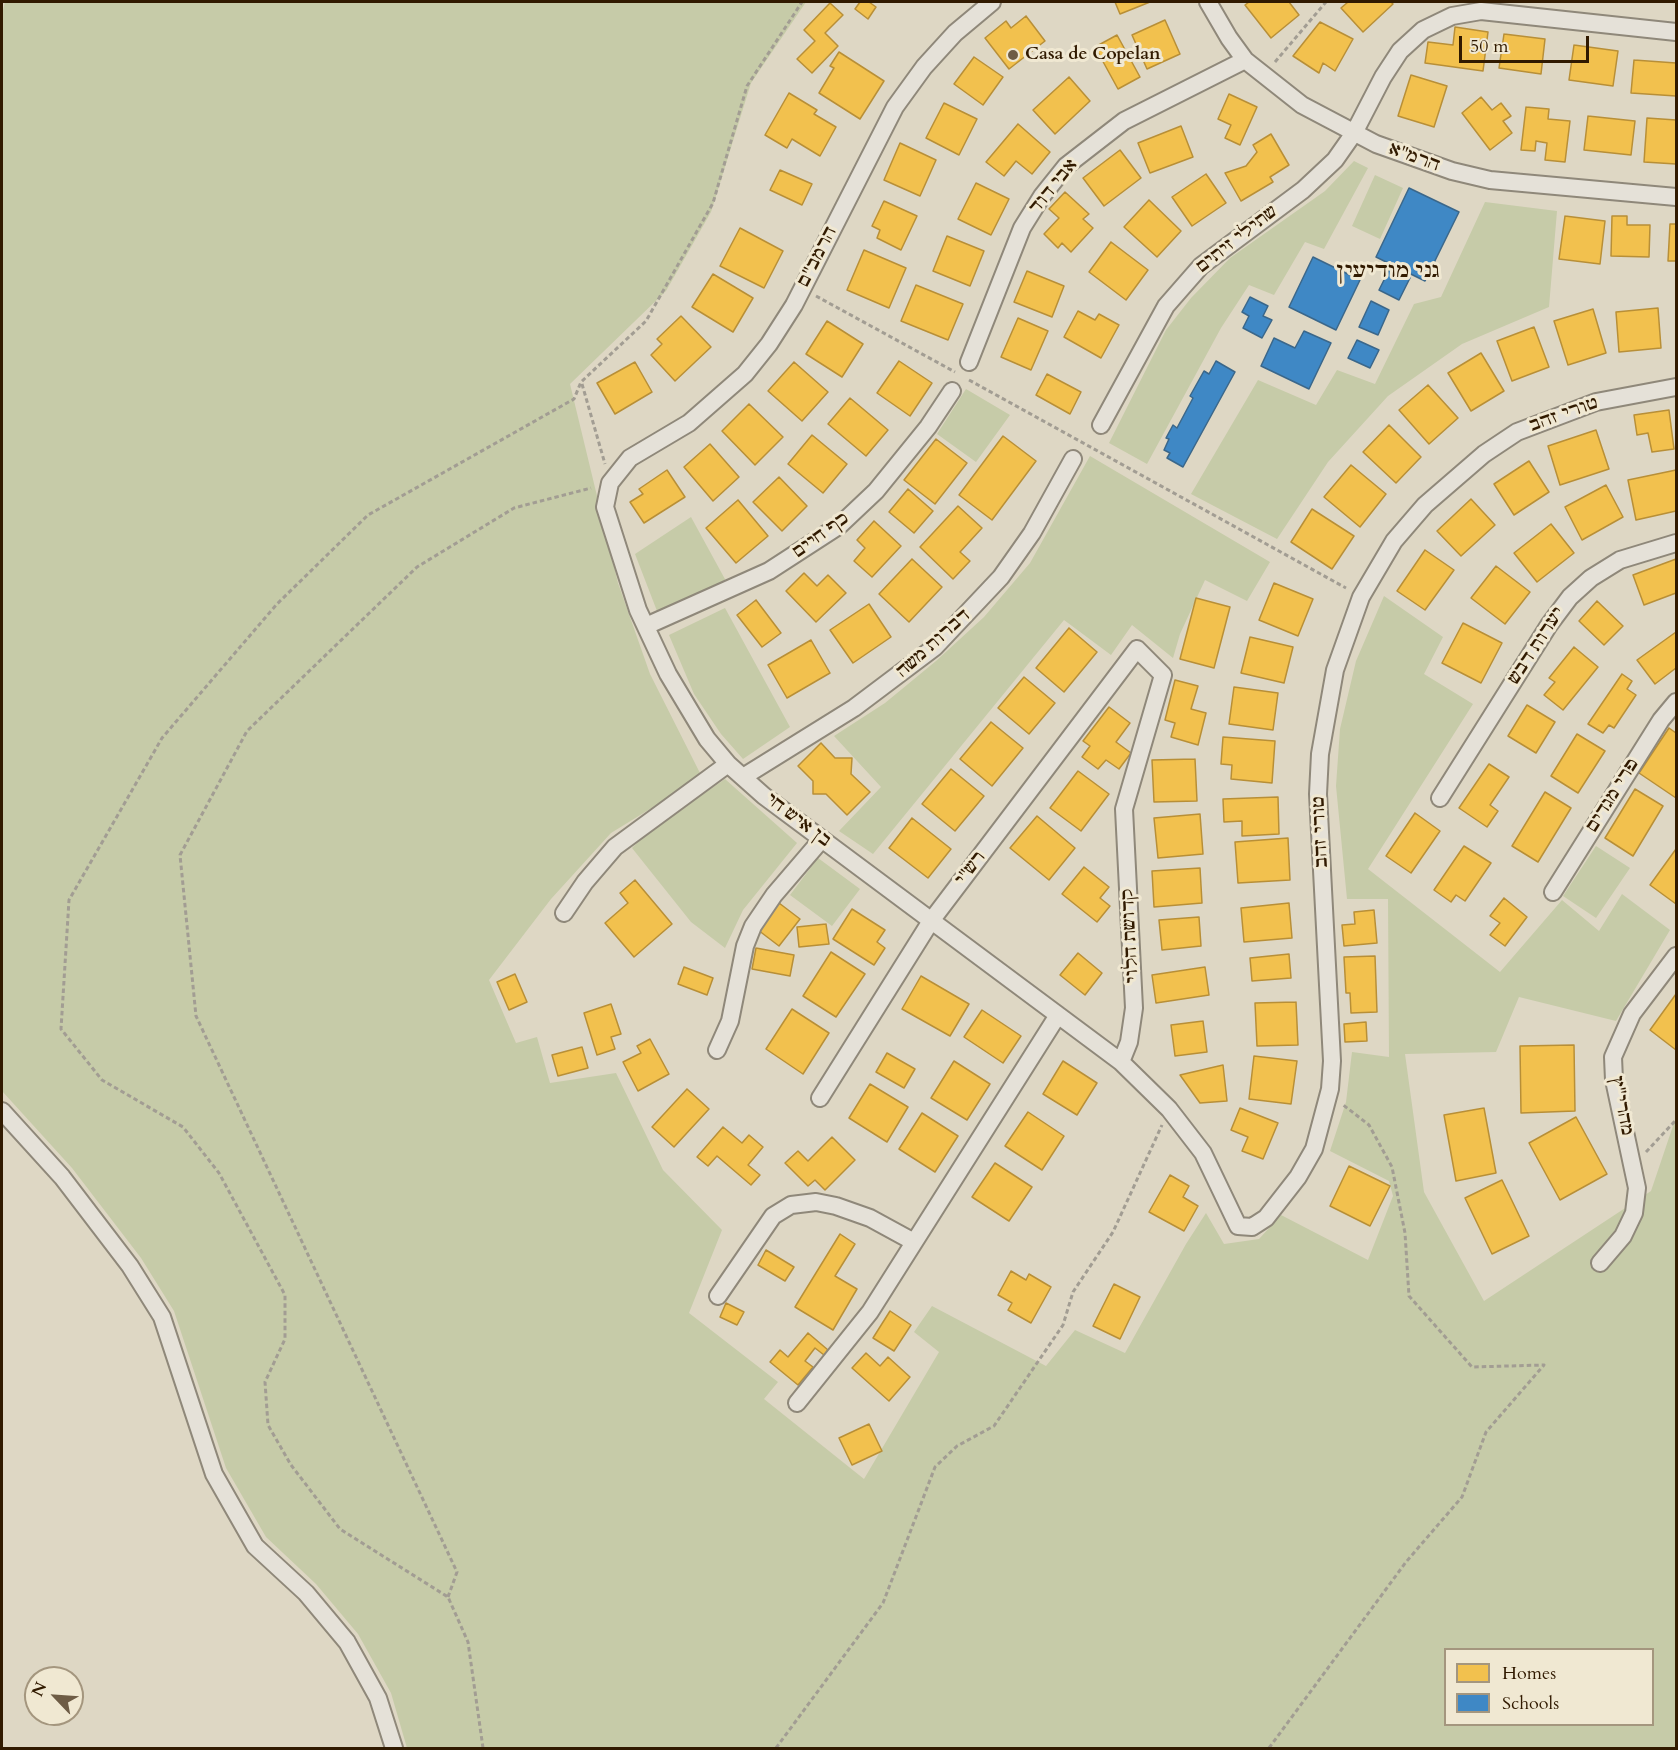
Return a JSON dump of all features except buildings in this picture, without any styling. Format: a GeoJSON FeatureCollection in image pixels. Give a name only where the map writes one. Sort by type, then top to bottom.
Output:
{"type":"FeatureCollection","features":[{"type":"Feature","properties":{"kind":"street","name":"הרמב\"ם"},"geometry":{"type":"LineString","coordinates":[[610,483],[630,458],[689,423],[745,374],[769,344],[803,288],[895,107],[924,67],[955,33],[992,2]]}},
{"type":"Feature","properties":{"kind":"street","name":"הרמ\"א"},"geometry":{"type":"LineString","coordinates":[[1208,2],[1245,60],[1302,105],[1354,133],[1414,160],[1490,180],[1677,196]]}},
{"type":"Feature","properties":{"kind":"street","name":"שתילי זיתים"},"geometry":{"type":"LineString","coordinates":[[1101,425],[1153,326],[1182,286],[1226,245],[1321,175],[1354,133],[1383,77],[1400,51],[1423,30],[1452,16],[1481,11],[1677,32]]}},
{"type":"Feature","properties":{"kind":"street","name":"אבי דוד"},"geometry":{"type":"LineString","coordinates":[[969,362],[1022,228],[1042,196],[1066,166],[1125,121],[1245,60]]}},
{"type":"Feature","properties":{"kind":"street","name":"טורי זהב"},"geometry":{"type":"LineString","coordinates":[[1121,1062],[1169,1109],[1203,1153],[1238,1226],[1252,1227],[1266,1218],[1298,1177],[1314,1149],[1329,1094],[1332,1061],[1318,794],[1320,754],[1335,670],[1361,597],[1394,541],[1417,514],[1452,479],[1517,432],[1586,405],[1677,387]]}},
{"type":"Feature","properties":{"kind":"street","name":"כף חיים"},"geometry":{"type":"LineString","coordinates":[[646,626],[769,571],[840,525],[894,470],[928,428],[952,392]]}},
{"type":"Feature","properties":{"kind":"street","name":"דברות משה"},"geometry":{"type":"LineString","coordinates":[[743,777],[854,708],[935,647],[1000,577],[1032,533],[1073,459]]}},
{"type":"Feature","properties":{"kind":"street","name":"בן איש חי"},"geometry":{"type":"LineString","coordinates":[[610,483],[606,507],[608,517],[646,626],[687,708],[707,739],[728,764],[822,839],[1121,1062]]}},
{"type":"Feature","properties":{"kind":"street","name":"יערות דבש"},"geometry":{"type":"LineString","coordinates":[[1440,798],[1549,625],[1570,597],[1590,578],[1620,560],[1653,548],[1677,543]]}},
{"type":"Feature","properties":{"kind":"street","name":"קדושת הלוי"},"geometry":{"type":"LineString","coordinates":[[1121,1062],[1129,1042],[1134,1008],[1124,809],[1163,675],[1137,649]]}},
{"type":"Feature","properties":{"kind":"street","name":"רש\"י"},"geometry":{"type":"LineString","coordinates":[[820,1098],[932,921],[1137,649]]}},
{"type":"Feature","properties":{"kind":"street","name":"פרי מגדים"},"geometry":{"type":"LineString","coordinates":[[1552,892],[1661,720],[1677,702]]}},
{"type":"Feature","properties":{"kind":"street"},"geometry":{"type":"LineString","coordinates":[[564,913],[585,882],[615,847],[728,764]]}},
{"type":"Feature","properties":{"kind":"street"},"geometry":{"type":"LineString","coordinates":[[717,1050],[730,1021],[745,946],[753,926],[774,895],[822,839]]}},
{"type":"Feature","properties":{"kind":"street","name":"מהרי\"ץ"},"geometry":{"type":"LineString","coordinates":[[1600,1263],[1623,1236],[1634,1213],[1637,1188],[1614,1080],[1613,1057],[1632,1014],[1677,956]]}},
{"type":"Feature","properties":{"kind":"street"},"geometry":{"type":"LineString","coordinates":[[797,1403],[870,1312],[1058,1015]]}},
{"type":"Feature","properties":{"kind":"street"},"geometry":{"type":"LineString","coordinates":[[2,1110],[62,1177],[130,1266],[162,1317],[214,1474],[255,1546],[306,1593],[347,1642],[378,1698],[394,1749]]}},
{"type":"Feature","properties":{"kind":"street"},"geometry":{"type":"LineString","coordinates":[[718,1296],[773,1216],[791,1205],[816,1202],[836,1206],[870,1218],[914,1242]]}},
{"type":"Feature","properties":{"kind":"path"},"geometry":{"type":"LineString","coordinates":[[483,1749],[468,1642],[448,1597],[340,1529],[291,1465],[268,1425],[265,1382],[285,1339],[285,1295],[219,1173],[183,1127],[102,1080],[62,1029],[69,900],[162,738],[277,604],[368,515],[574,399],[581,382],[646,321],[713,203],[747,86],[802,2]]}},
{"type":"Feature","properties":{"kind":"path"},"geometry":{"type":"LineString","coordinates":[[1263,75],[1326,2]]}},
{"type":"Feature","properties":{"kind":"path"},"geometry":{"type":"LineString","coordinates":[[803,288],[1361,597]]}},
{"type":"Feature","properties":{"kind":"path"},"geometry":{"type":"LineString","coordinates":[[448,1597],[457,1572],[196,1016],[180,855],[247,731],[417,567],[514,508],[610,483],[581,382]]}},
{"type":"Feature","properties":{"kind":"path"},"geometry":{"type":"LineString","coordinates":[[1073,459],[1080,441],[1101,425]]}},
{"type":"Feature","properties":{"kind":"path"},"geometry":{"type":"LineString","coordinates":[[1269,1749],[1406,1562],[1462,1497],[1486,1432],[1544,1365],[1472,1367],[1409,1296],[1405,1233],[1392,1167],[1369,1125],[1329,1094]]}},
{"type":"Feature","properties":{"kind":"path"},"geometry":{"type":"LineString","coordinates":[[776,1749],[883,1603],[935,1467],[957,1446],[994,1426],[1063,1325],[1073,1292],[1113,1232],[1169,1109]]}},
{"type":"Feature","properties":{"kind":"path"},"geometry":{"type":"LineString","coordinates":[[1632,1162],[1650,1149],[1677,1119]]}},
{"type":"Feature","properties":{"kind":"green space"},"geometry":{"type":"Polygon","coordinates":[[[5,2],[806,2],[751,83],[711,212],[666,291],[570,384],[618,583],[650,674],[702,777],[611,833],[551,899],[489,980],[516,1043],[537,1037],[550,1083],[616,1073],[663,1170],[722,1230],[689,1313],[778,1382],[764,1399],[864,1479],[939,1352],[914,1332],[932,1306],[1046,1366],[1075,1330],[1125,1353],[1206,1213],[1224,1244],[1259,1239],[1281,1215],[1368,1260],[1393,1196],[1389,1181],[1330,1151],[1346,1102],[1352,1052],[1389,1057],[1388,899],[1347,899],[1336,786],[1340,729],[1356,661],[1384,596],[1443,637],[1424,674],[1473,704],[1368,869],[1500,972],[1562,900],[1599,931],[1622,894],[1670,930],[1616,1021],[1519,997],[1496,1052],[1405,1054],[1424,1192],[1484,1301],[1651,1191],[1676,1117],[1676,1748],[407,1748],[391,1693],[358,1634],[316,1584],[266,1537],[226,1468],[174,1311],[141,1258],[72,1168],[2,1091],[2,14],[5,2]]]}},
{"type":"Feature","properties":{"kind":"green space"},"geometry":{"type":"Polygon","coordinates":[[[1354,161],[1368,168],[1324,249],[1305,242],[1274,295],[1249,285],[1221,328],[1147,464],[1109,443],[1166,330],[1191,298],[1230,258],[1325,191],[1354,161]]]}},
{"type":"Feature","properties":{"kind":"green space"},"geometry":{"type":"Polygon","coordinates":[[[1375,175],[1403,188],[1380,239],[1352,226],[1375,175]]]}},
{"type":"Feature","properties":{"kind":"green space"},"geometry":{"type":"Polygon","coordinates":[[[1485,202],[1557,211],[1549,307],[1462,344],[1388,396],[1328,462],[1277,539],[1191,494],[1258,380],[1316,405],[1337,370],[1375,384],[1414,304],[1441,297],[1485,202]]]}},
{"type":"Feature","properties":{"kind":"green space"},"geometry":{"type":"Polygon","coordinates":[[[966,389],[1010,415],[976,462],[937,434],[966,389]]]}},
{"type":"Feature","properties":{"kind":"green space"},"geometry":{"type":"Polygon","coordinates":[[[1090,456],[1270,562],[1247,601],[1205,580],[1180,634],[1173,658],[1132,625],[1111,655],[1064,620],[873,854],[839,831],[881,787],[834,736],[885,703],[984,617],[1030,563],[1090,456]]]}},
{"type":"Feature","properties":{"kind":"green space"},"geometry":{"type":"Polygon","coordinates":[[[691,517],[726,581],[657,611],[635,554],[691,517]]]}},
{"type":"Feature","properties":{"kind":"green space"},"geometry":{"type":"Polygon","coordinates":[[[725,608],[790,727],[743,759],[721,734],[694,694],[669,635],[725,608]]]}},
{"type":"Feature","properties":{"kind":"green space"},"geometry":{"type":"Polygon","coordinates":[[[725,779],[797,843],[743,910],[725,948],[691,922],[632,848],[648,832],[725,779]]]}},
{"type":"Feature","properties":{"kind":"green space"},"geometry":{"type":"Polygon","coordinates":[[[1596,846],[1630,868],[1596,918],[1563,896],[1596,846]]]}},
{"type":"Feature","properties":{"kind":"green space"},"geometry":{"type":"Polygon","coordinates":[[[818,858],[860,889],[832,926],[790,895],[818,858]]]}},
{"type":"Feature","properties":{"kind":"place","name":"Casa de Copelan"},"geometry":{"type":"Point","coordinates":[1013,55]}},
{"type":"Feature","properties":{"kind":"district","name":"גני מודיעין"},"geometry":{"type":"Point","coordinates":[1388,272]}}]}
